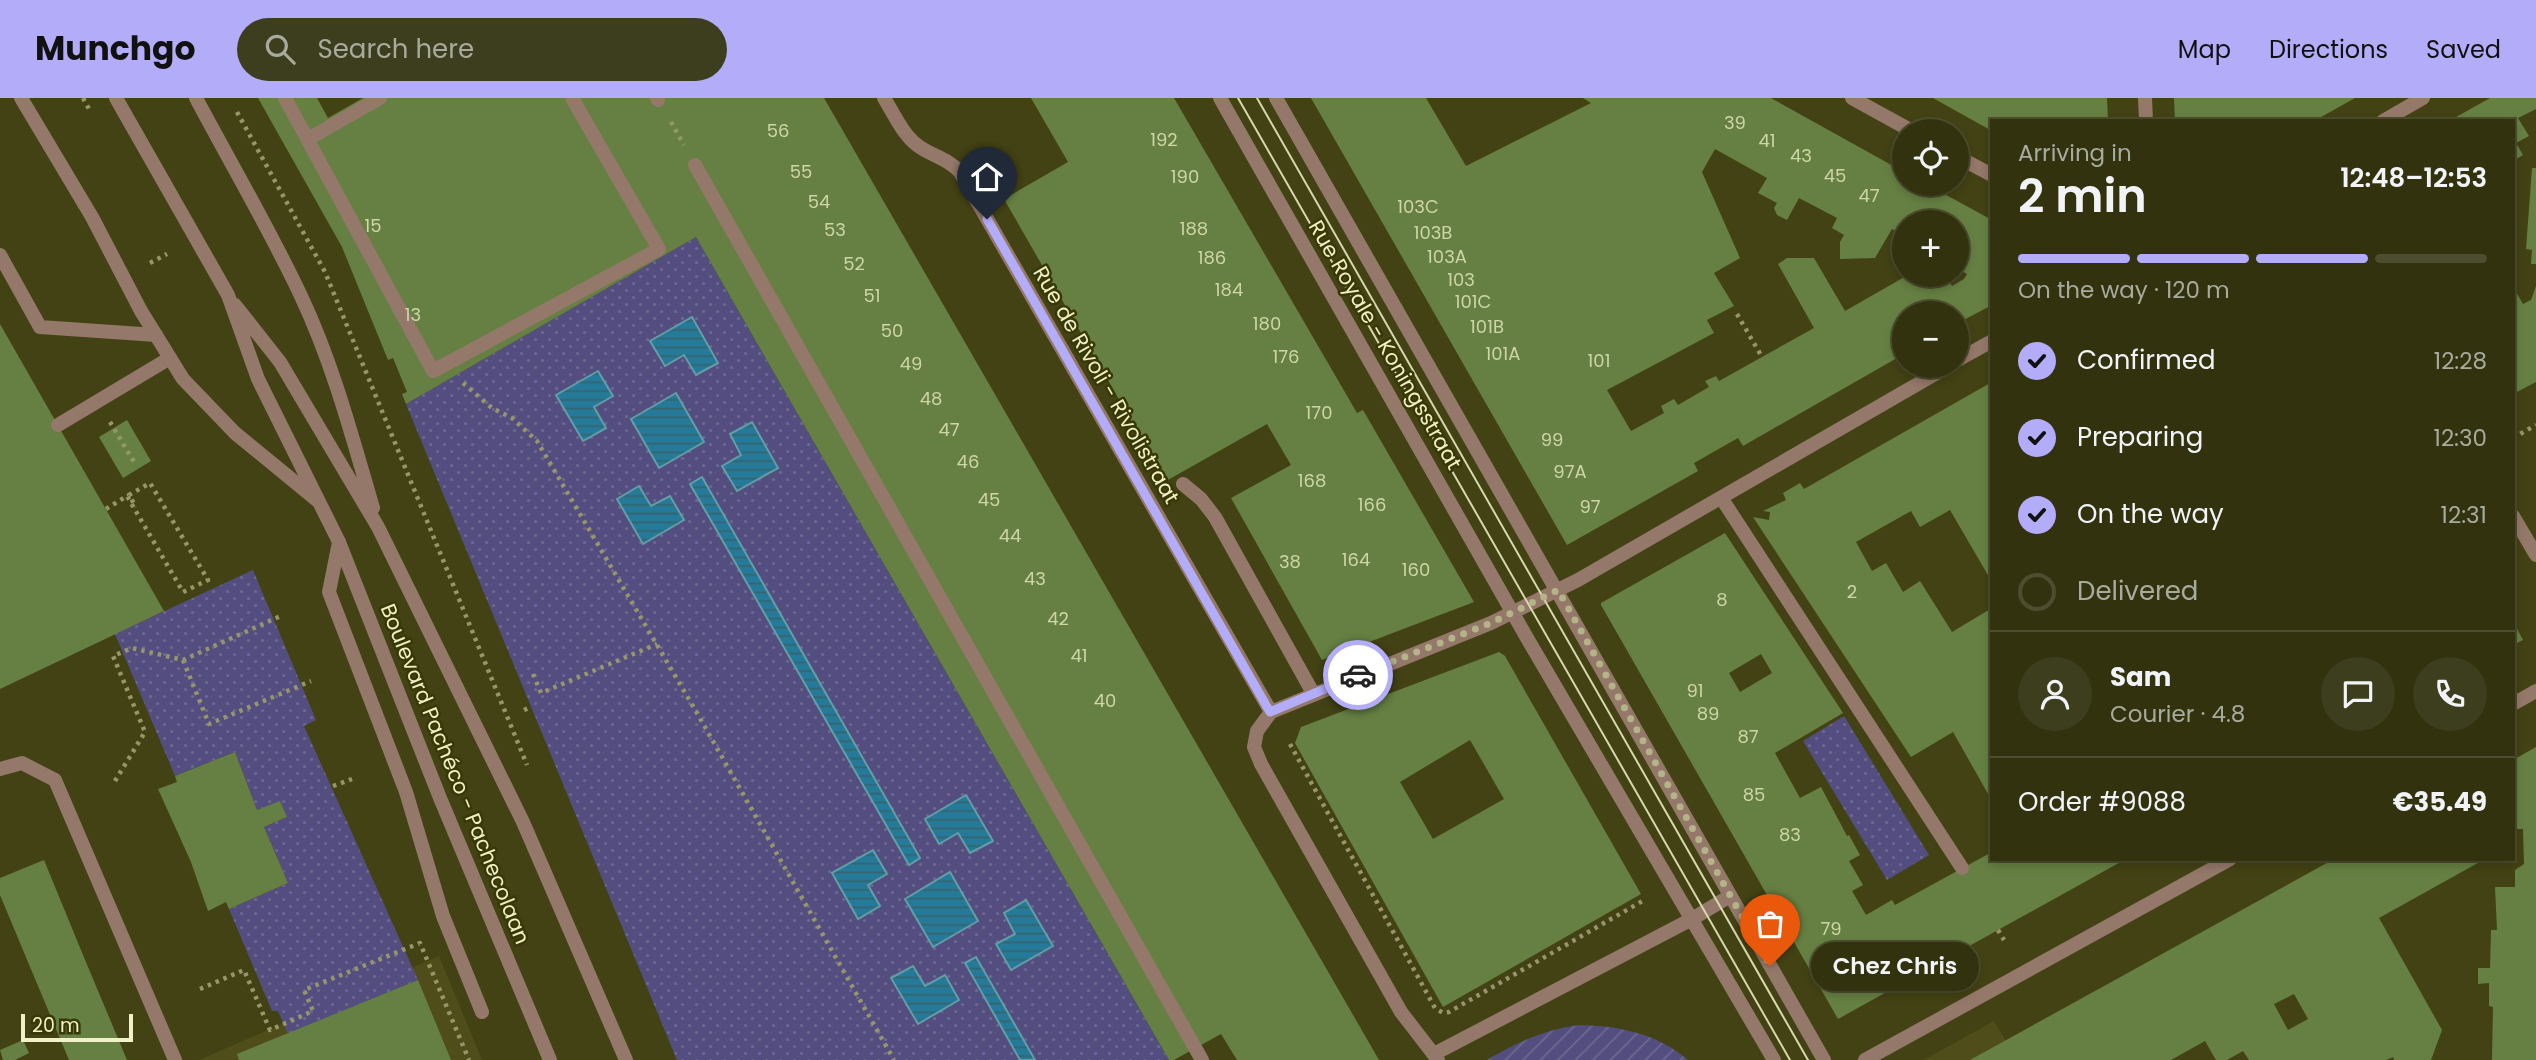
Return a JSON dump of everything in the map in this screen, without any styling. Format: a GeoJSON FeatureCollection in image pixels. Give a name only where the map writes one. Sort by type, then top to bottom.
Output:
{"type":"FeatureCollection","features":[{"type":"Feature","properties":{"kind":"street","name":"Boulevard Pachéco - Pachecolaan"},"geometry":{"type":"LineString","coordinates":[[21,98],[183,379],[235,433],[322,504]]}},
{"type":"Feature","properties":{"kind":"street","name":"Boulevard Pachéco - Pachecolaan"},"geometry":{"type":"LineString","coordinates":[[116,98],[228,295],[280,362],[378,527],[523,822],[626,1060]]}},
{"type":"Feature","properties":{"kind":"street","name":"Boulevard Pachéco - Pachecolaan"},"geometry":{"type":"LineString","coordinates":[[196,98],[302,298],[341,395],[378,527]]}},
{"type":"Feature","properties":{"kind":"street"},"geometry":{"type":"LineString","coordinates":[[285,98],[433,372],[451,370],[659,249],[572,98]]}},
{"type":"Feature","properties":{"kind":"street"},"geometry":{"type":"LineString","coordinates":[[308,139],[380,98]]}},
{"type":"Feature","properties":{"kind":"street","name":"Rue de Rivoli - Rivolistraat"},"geometry":{"type":"LineString","coordinates":[[884,98],[914,143],[954,165],[960,172],[1270,712]]}},
{"type":"Feature","properties":{"kind":"street","name":"Rue Royale - Koningsstraat"},"geometry":{"type":"LineString","coordinates":[[1220,98],[1513,612],[1774,1060]]}},
{"type":"Feature","properties":{"kind":"street","name":"Rue Royale - Koningsstraat"},"geometry":{"type":"LineString","coordinates":[[1276,98],[1825,1060]]}},
{"type":"Feature","properties":{"kind":"street"},"geometry":{"type":"LineString","coordinates":[[1852,98],[1892,120]]}},
{"type":"Feature","properties":{"kind":"street"},"geometry":{"type":"LineString","coordinates":[[2145,98],[2146,119]]}},
{"type":"Feature","properties":{"kind":"street"},"geometry":{"type":"LineString","coordinates":[[2386,119],[2423,98]]}},
{"type":"Feature","properties":{"kind":"street"},"geometry":{"type":"LineString","coordinates":[[1969,163],[1990,175]]}},
{"type":"Feature","properties":{"kind":"street"},"geometry":{"type":"LineString","coordinates":[[695,165],[1202,1060]]}},
{"type":"Feature","properties":{"kind":"street"},"geometry":{"type":"LineString","coordinates":[[0,255],[40,327],[156,335]]}},
{"type":"Feature","properties":{"kind":"street","name":"Boulevard Pachéco - Pachecolaan"},"geometry":{"type":"LineString","coordinates":[[228,295],[258,379],[339,542],[440,798],[550,1060]]}},
{"type":"Feature","properties":{"kind":"street"},"geometry":{"type":"LineString","coordinates":[[1969,354],[1990,342]]}},
{"type":"Feature","properties":{"kind":"street"},"geometry":{"type":"LineString","coordinates":[[58,425],[170,358]]}},
{"type":"Feature","properties":{"kind":"street"},"geometry":{"type":"LineString","coordinates":[[1730,896],[1436,1057],[1401,1012],[1261,764],[1254,747],[1257,731],[1270,712],[1513,612],[1558,590],[1722,499],[1929,378]]}},
{"type":"Feature","properties":{"kind":"street"},"geometry":{"type":"LineString","coordinates":[[1183,484],[1201,499],[1215,517],[1313,693]]}},
{"type":"Feature","properties":{"kind":"street"},"geometry":{"type":"LineString","coordinates":[[1722,499],[1962,868]]}},
{"type":"Feature","properties":{"kind":"street"},"geometry":{"type":"LineString","coordinates":[[2515,519],[2536,555]]}},
{"type":"Feature","properties":{"kind":"street"},"geometry":{"type":"LineString","coordinates":[[339,542],[329,592],[406,792],[443,916],[482,1012]]}},
{"type":"Feature","properties":{"kind":"street"},"geometry":{"type":"LineString","coordinates":[[2515,703],[2536,691]]}},
{"type":"Feature","properties":{"kind":"street"},"geometry":{"type":"LineString","coordinates":[[0,769],[22,763],[55,780],[175,1060]]}},
{"type":"Feature","properties":{"kind":"street"},"geometry":{"type":"LineString","coordinates":[[1865,1060],[2226,861]]}},
{"type":"Feature","properties":{"kind":"path"},"geometry":{"type":"LineString","coordinates":[[658,99],[695,165]]}},
{"type":"Feature","properties":{"kind":"path"},"geometry":{"type":"LineString","coordinates":[[234,108],[325,272],[529,768]]}},
{"type":"Feature","properties":{"kind":"path"},"geometry":{"type":"LineString","coordinates":[[150,263],[167,254]]}},
{"type":"Feature","properties":{"kind":"path"},"geometry":{"type":"LineString","coordinates":[[1737,314],[1762,357]]}},
{"type":"Feature","properties":{"kind":"path"},"geometry":{"type":"LineString","coordinates":[[451,370],[492,408],[512,418],[537,441],[894,1060]]}},
{"type":"Feature","properties":{"kind":"path"},"geometry":{"type":"LineString","coordinates":[[109,420],[134,462]]}},
{"type":"Feature","properties":{"kind":"path"},"geometry":{"type":"LineString","coordinates":[[2515,437],[2536,425]]}},
{"type":"Feature","properties":{"kind":"path"},"geometry":{"type":"LineString","coordinates":[[106,509],[127,496],[183,592],[208,580],[150,483],[129,495],[136,507]]}},
{"type":"Feature","properties":{"kind":"path"},"geometry":{"type":"LineString","coordinates":[[116,781],[145,732],[113,656],[132,648],[183,660],[284,615]]}},
{"type":"Feature","properties":{"kind":"path"},"geometry":{"type":"LineString","coordinates":[[533,674],[541,692],[657,645]]}},
{"type":"Feature","properties":{"kind":"path"},"geometry":{"type":"LineString","coordinates":[[183,660],[209,724],[311,681]]}},
{"type":"Feature","properties":{"kind":"path"},"geometry":{"type":"LineString","coordinates":[[524,710],[531,707]]}},
{"type":"Feature","properties":{"kind":"path"},"geometry":{"type":"LineString","coordinates":[[1290,744],[1435,1008],[1443,1013],[1646,899]]}},
{"type":"Feature","properties":{"kind":"path"},"geometry":{"type":"LineString","coordinates":[[333,786],[352,779]]}},
{"type":"Feature","properties":{"kind":"path"},"geometry":{"type":"LineString","coordinates":[[1998,930],[2004,940]]}},
{"type":"Feature","properties":{"kind":"path"},"geometry":{"type":"LineString","coordinates":[[200,989],[244,970],[270,1030],[313,1011],[304,990],[420,943],[469,1060]]}},
{"type":"Feature","properties":{"kind":"shaded area"},"geometry":{"type":"Polygon","coordinates":[[[696,237],[1169,1060],[677,1060],[406,404],[696,237]]]}},
{"type":"Feature","properties":{"kind":"shaded area"},"geometry":{"type":"Polygon","coordinates":[[[253,570],[316,720],[304,726],[418,980],[288,1034],[278,1011],[272,1011],[229,909],[288,883],[264,827],[287,817],[280,802],[257,810],[235,752],[175,776],[115,634],[253,570]]]}},
{"type":"Feature","properties":{"kind":"shaded area"},"geometry":{"type":"Polygon","coordinates":[[[1844,716],[1929,855],[1887,880],[1803,741],[1844,716]]]}},
{"type":"Feature","properties":{"kind":"shaded area"},"geometry":{"type":"Polygon","coordinates":[[[439,956],[482,1060],[199,1060],[439,956]]]}},
{"type":"Feature","properties":{"kind":"shaded area"},"geometry":{"type":"Polygon","coordinates":[[[1994,1021],[2017,1060],[1924,1060],[1994,1021]]]}},
{"type":"Feature","properties":{"kind":"shaded area"},"geometry":{"type":"Polygon","coordinates":[[[1579,1025],[1623,1029],[1650,1037],[1688,1060],[1487,1060],[1531,1038],[1579,1025]]]}},
{"type":"Feature","properties":{"kind":"water"},"geometry":{"type":"Polygon","coordinates":[[[692,317],[718,363],[696,375],[684,355],[665,366],[650,341],[692,317]]]}},
{"type":"Feature","properties":{"kind":"water"},"geometry":{"type":"Polygon","coordinates":[[[598,371],[613,396],[594,407],[606,428],[583,441],[556,395],[598,371]]]}},
{"type":"Feature","properties":{"kind":"water"},"geometry":{"type":"Polygon","coordinates":[[[676,393],[704,442],[659,468],[631,419],[676,393]]]}},
{"type":"Feature","properties":{"kind":"water"},"geometry":{"type":"Polygon","coordinates":[[[752,422],[778,468],[737,491],[722,466],[741,455],[730,434],[752,422]]]}},
{"type":"Feature","properties":{"kind":"water"},"geometry":{"type":"Polygon","coordinates":[[[702,477],[920,858],[909,865],[690,484],[702,477]]]}},
{"type":"Feature","properties":{"kind":"water"},"geometry":{"type":"Polygon","coordinates":[[[639,486],[651,506],[670,496],[684,520],[643,544],[617,499],[639,486]]]}},
{"type":"Feature","properties":{"kind":"water"},"geometry":{"type":"Polygon","coordinates":[[[966,795],[993,841],[970,853],[958,833],[939,844],[925,819],[966,795]]]}},
{"type":"Feature","properties":{"kind":"water"},"geometry":{"type":"Polygon","coordinates":[[[873,850],[887,874],[868,885],[880,906],[858,919],[832,873],[873,850]]]}},
{"type":"Feature","properties":{"kind":"water"},"geometry":{"type":"Polygon","coordinates":[[[950,872],[978,921],[933,947],[905,899],[950,872]]]}},
{"type":"Feature","properties":{"kind":"water"},"geometry":{"type":"Polygon","coordinates":[[[1026,900],[1053,946],[1011,970],[996,944],[1015,934],[1004,913],[1026,900]]]}},
{"type":"Feature","properties":{"kind":"water"},"geometry":{"type":"Polygon","coordinates":[[[976,957],[1035,1060],[1020,1060],[965,963],[976,957]]]}},
{"type":"Feature","properties":{"kind":"water"},"geometry":{"type":"Polygon","coordinates":[[[913,966],[925,986],[945,975],[959,1000],[918,1024],[891,978],[913,966]]]}},
{"type":"Feature","properties":{"kind":"building"},"geometry":{"type":"Polygon","coordinates":[[[258,98],[317,98],[328,118],[363,98],[824,98],[1379,1060],[1237,1060],[1221,1034],[1174,1060],[1169,1060],[696,237],[406,404],[402,394],[407,392],[393,358],[388,360],[342,247],[258,98]]]}},
{"type":"Feature","properties":{"kind":"building"},"geometry":{"type":"Polygon","coordinates":[[[1031,98],[1174,98],[1357,413],[1363,410],[1474,602],[1322,660],[1231,498],[1291,465],[1267,424],[1166,481],[1004,199],[1068,162],[1031,98]]]}},
{"type":"Feature","properties":{"kind":"building"},"geometry":{"type":"Polygon","coordinates":[[[1311,98],[1426,98],[1466,166],[1591,103],[1583,98],[1771,98],[1892,165],[1892,196],[1948,196],[1990,219],[1990,306],[1969,317],[1969,301],[1892,301],[1892,361],[1743,446],[1738,438],[1694,463],[1698,471],[1567,545],[1311,98]],[[1715,149],[1702,172],[1740,258],[1714,273],[1734,306],[1707,320],[1714,333],[1607,390],[1631,431],[1664,413],[1661,406],[1674,399],[1678,405],[1709,387],[1705,381],[1716,376],[1719,381],[1814,328],[1778,264],[1787,258],[1814,258],[1845,311],[1892,284],[1892,287],[1969,287],[1969,210],[1892,210],[1892,229],[1875,258],[1840,259],[1840,242],[1844,235],[1832,228],[1837,218],[1799,198],[1787,220],[1777,215],[1774,208],[1777,203],[1758,193],[1767,178],[1715,149]]]}},
{"type":"Feature","properties":{"kind":"building"},"geometry":{"type":"Polygon","coordinates":[[[1933,98],[2107,98],[2108,119],[1990,119],[1990,130],[1933,98]]]}},
{"type":"Feature","properties":{"kind":"building"},"geometry":{"type":"Polygon","coordinates":[[[2174,98],[2355,98],[2318,119],[2175,119],[2174,98]]]}},
{"type":"Feature","properties":{"kind":"building"},"geometry":{"type":"Polygon","coordinates":[[[2490,98],[2536,98],[2536,109],[2518,118],[2529,136],[2516,143],[2523,155],[2515,160],[2515,119],[2453,119],[2490,98]]]}},
{"type":"Feature","properties":{"kind":"building"},"geometry":{"type":"Polygon","coordinates":[[[2532,168],[2536,168],[2536,264],[2531,264],[2532,250],[2526,249],[2532,168]]]}},
{"type":"Feature","properties":{"kind":"building"},"geometry":{"type":"Polygon","coordinates":[[[2536,286],[2536,382],[2515,393],[2515,290],[2523,304],[2531,300],[2536,286]]]}},
{"type":"Feature","properties":{"kind":"building"},"geometry":{"type":"Polygon","coordinates":[[[0,324],[164,611],[0,689],[0,324]]]}},
{"type":"Feature","properties":{"kind":"building"},"geometry":{"type":"Polygon","coordinates":[[[1990,383],[1990,579],[1950,510],[1920,527],[1911,511],[1856,542],[1872,571],[1886,563],[1903,592],[1920,581],[1952,632],[1990,609],[1990,797],[1953,732],[1911,757],[1753,517],[1769,520],[1770,512],[1763,511],[1786,500],[1783,493],[1800,483],[1804,489],[1990,383]]]}},
{"type":"Feature","properties":{"kind":"building"},"geometry":{"type":"Polygon","coordinates":[[[127,420],[151,461],[123,478],[99,437],[127,420]]]}},
{"type":"Feature","properties":{"kind":"building"},"geometry":{"type":"Polygon","coordinates":[[[1725,533],[1843,713],[1775,753],[1800,798],[1821,787],[1847,836],[1849,835],[1860,855],[1849,861],[1863,885],[1852,891],[1866,915],[1892,900],[1895,905],[1990,853],[1990,861],[2122,861],[1838,1019],[1601,605],[1725,533]],[[1761,654],[1729,673],[1740,692],[1772,673],[1761,654]]]}},
{"type":"Feature","properties":{"kind":"building"},"geometry":{"type":"Polygon","coordinates":[[[2515,625],[2523,640],[2515,644],[2515,625]]]}},
{"type":"Feature","properties":{"kind":"building"},"geometry":{"type":"Polygon","coordinates":[[[1499,652],[1505,656],[1641,894],[1443,1007],[1295,743],[1301,727],[1499,652]],[[1470,740],[1400,782],[1433,839],[1504,799],[1470,740]]]}},
{"type":"Feature","properties":{"kind":"building"},"geometry":{"type":"Polygon","coordinates":[[[2536,747],[2536,1060],[2492,1060],[2493,1007],[2489,1006],[2489,983],[2478,984],[2478,968],[2490,968],[2491,930],[2497,930],[2495,887],[2515,887],[2515,870],[2524,864],[2523,829],[2515,829],[2515,759],[2536,747]]]}},
{"type":"Feature","properties":{"kind":"building"},"geometry":{"type":"Polygon","coordinates":[[[235,752],[257,810],[280,801],[287,817],[264,827],[288,883],[229,909],[226,902],[208,911],[191,862],[158,789],[177,782],[175,776],[235,752]]]}},
{"type":"Feature","properties":{"kind":"building"},"geometry":{"type":"Polygon","coordinates":[[[44,860],[127,1060],[69,1060],[0,895],[0,878],[44,860]]]}},
{"type":"Feature","properties":{"kind":"building"},"geometry":{"type":"Polygon","coordinates":[[[2330,861],[2481,861],[2379,918],[2442,1030],[2431,1060],[2394,1060],[2393,1057],[2386,1060],[2249,1060],[2243,1051],[2227,1060],[2216,1060],[2205,1041],[2171,1060],[1970,1060],[2330,861]],[[2294,994],[2274,1004],[2288,1030],[2308,1019],[2294,994]]]}},
{"type":"Feature","properties":{"kind":"building"},"geometry":{"type":"Polygon","coordinates":[[[418,980],[451,1060],[239,1060],[237,1054],[418,980]]]}},
{"type":"Feature","properties":{"kind":"building"},"geometry":{"type":"Polygon","coordinates":[[[23,1040],[29,1053],[15,1060],[3,1060],[0,1050],[23,1040]]]}},
{"type":"Feature","properties":{"kind":"tram line"},"geometry":{"type":"LineString","coordinates":[[1238,98],[1790,1060]]}},
{"type":"Feature","properties":{"kind":"tram line"},"geometry":{"type":"LineString","coordinates":[[1257,98],[1808,1060]]}},
{"type":"Feature","properties":{"kind":"way so far"},"geometry":{"type":"LineString","coordinates":[[1358,675],[1491,623],[1558,590],[1770,966]]}},
{"type":"Feature","properties":{"kind":"place","name":"Chez Chris"},"geometry":{"type":"Point","coordinates":[1770,966]}},
{"type":"Feature","properties":{"kind":"route"},"geometry":{"type":"LineString","coordinates":[[987,219],[1270,712],[1358,675]]}}]}
